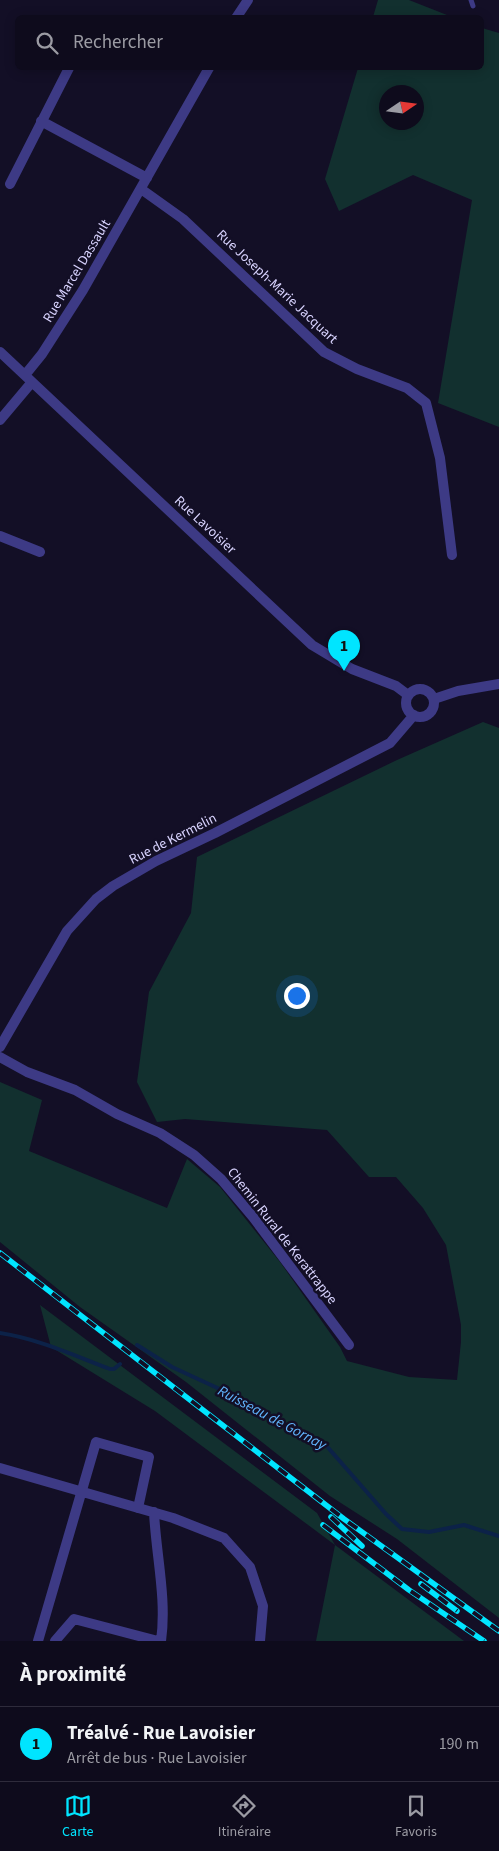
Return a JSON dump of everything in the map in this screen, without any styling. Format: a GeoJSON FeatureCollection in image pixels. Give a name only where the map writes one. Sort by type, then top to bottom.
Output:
{"type":"FeatureCollection","features":[{"type":"Feature","properties":{"kind":"street"},"geometry":{"type":"LineString","coordinates":[[238,15],[248,0]]}},
{"type":"Feature","properties":{"kind":"street"},"geometry":{"type":"LineString","coordinates":[[10,184],[68,70]]}},
{"type":"Feature","properties":{"kind":"street","name":"Rue Marcel Dassault"},"geometry":{"type":"LineString","coordinates":[[0,420],[29,379],[42,354],[83,290],[208,70]]}},
{"type":"Feature","properties":{"kind":"street"},"geometry":{"type":"LineString","coordinates":[[41,121],[147,178]]}},
{"type":"Feature","properties":{"kind":"street","name":"Rue Joseph-Marie Jacquart"},"geometry":{"type":"LineString","coordinates":[[141,188],[183,219],[324,352],[357,369],[407,388],[426,403],[440,458],[452,555]]}},
{"type":"Feature","properties":{"kind":"street","name":"Rue Lavoisier"},"geometry":{"type":"LineString","coordinates":[[0,352],[312,645],[352,669],[396,686],[408,695]]}},
{"type":"Feature","properties":{"kind":"street"},"geometry":{"type":"LineString","coordinates":[[0,536],[40,552]]}},
{"type":"Feature","properties":{"kind":"street"},"geometry":{"type":"LineString","coordinates":[[434,699],[499,684]]}},
{"type":"Feature","properties":{"kind":"street"},"geometry":{"type":"LineString","coordinates":[[422,689],[429,692],[434,699],[433,708],[430,712],[421,716],[414,715],[408,710],[406,705],[408,695],[412,691],[422,689]]}},
{"type":"Feature","properties":{"kind":"street","name":"Rue de Kermelin"},"geometry":{"type":"LineString","coordinates":[[0,1046],[66,931],[96,899],[113,886],[156,861],[215,833],[390,743],[414,715]]}},
{"type":"Feature","properties":{"kind":"street","name":"Chemin Rural de Kerattrappe"},"geometry":{"type":"LineString","coordinates":[[0,1057],[28,1072],[75,1090],[118,1114],[160,1133],[194,1155],[221,1178],[253,1217],[349,1345]]}},
{"type":"Feature","properties":{"kind":"street"},"geometry":{"type":"LineString","coordinates":[[51,1641],[39,1639],[96,1442],[149,1457],[138,1508]]}},
{"type":"Feature","properties":{"kind":"street"},"geometry":{"type":"LineString","coordinates":[[0,1468],[154,1512],[224,1538],[250,1567],[263,1606],[260,1641]]}},
{"type":"Feature","properties":{"kind":"street"},"geometry":{"type":"LineString","coordinates":[[55,1641],[74,1619],[160,1641],[162,1632],[161,1576],[154,1512]]}},
{"type":"Feature","properties":{"kind":"green space"},"geometry":{"type":"Polygon","coordinates":[[[378,0],[409,0],[447,15],[374,15],[378,0]]]}},
{"type":"Feature","properties":{"kind":"green space"},"geometry":{"type":"Polygon","coordinates":[[[484,29],[499,33],[499,427],[438,403],[472,200],[413,175],[339,211],[325,179],[357,70],[484,70],[484,29]]]}},
{"type":"Feature","properties":{"kind":"green space"},"geometry":{"type":"Polygon","coordinates":[[[483,722],[499,728],[499,1618],[397,1539],[330,1496],[186,1382],[80,1307],[0,1242],[0,1082],[42,1100],[29,1151],[167,1208],[187,1159],[220,1187],[280,1262],[340,1347],[347,1361],[409,1377],[457,1380],[461,1325],[446,1245],[423,1208],[396,1177],[369,1177],[327,1130],[185,1119],[157,1122],[137,1082],[149,992],[191,913],[197,857],[397,760],[483,722]]]}},
{"type":"Feature","properties":{"kind":"green space"},"geometry":{"type":"Polygon","coordinates":[[[40,1305],[317,1513],[335,1545],[155,1411],[51,1347],[40,1305]]]}},
{"type":"Feature","properties":{"kind":"green space"},"geometry":{"type":"Polygon","coordinates":[[[335,1545],[464,1641],[316,1641],[335,1545]]]}},
{"type":"Feature","properties":{"kind":"waterway","name":"Ruisseau de Gornay"},"geometry":{"type":"LineString","coordinates":[[0,1333],[42,1343],[110,1369],[114,1369],[120,1364]]}},
{"type":"Feature","properties":{"kind":"waterway","name":"Ruisseau de Gornay"},"geometry":{"type":"LineString","coordinates":[[137,1345],[172,1367],[252,1404],[278,1424],[324,1443],[386,1514],[402,1529],[429,1532],[464,1525],[499,1536]]}},
{"type":"Feature","properties":{"kind":"railway"},"geometry":{"type":"LineString","coordinates":[[0,1253],[344,1519],[499,1631]]}},
{"type":"Feature","properties":{"kind":"railway"},"geometry":{"type":"LineString","coordinates":[[331,1517],[362,1546]]}},
{"type":"Feature","properties":{"kind":"railway"},"geometry":{"type":"LineString","coordinates":[[323,1525],[409,1590],[484,1641]]}},
{"type":"Feature","properties":{"kind":"railway"},"geometry":{"type":"LineString","coordinates":[[421,1584],[457,1611]]}},
{"type":"Feature","properties":{"kind":"place","name":"Tréalvé - Rue Lavoisier"},"geometry":{"type":"Point","coordinates":[344,671]}}]}
